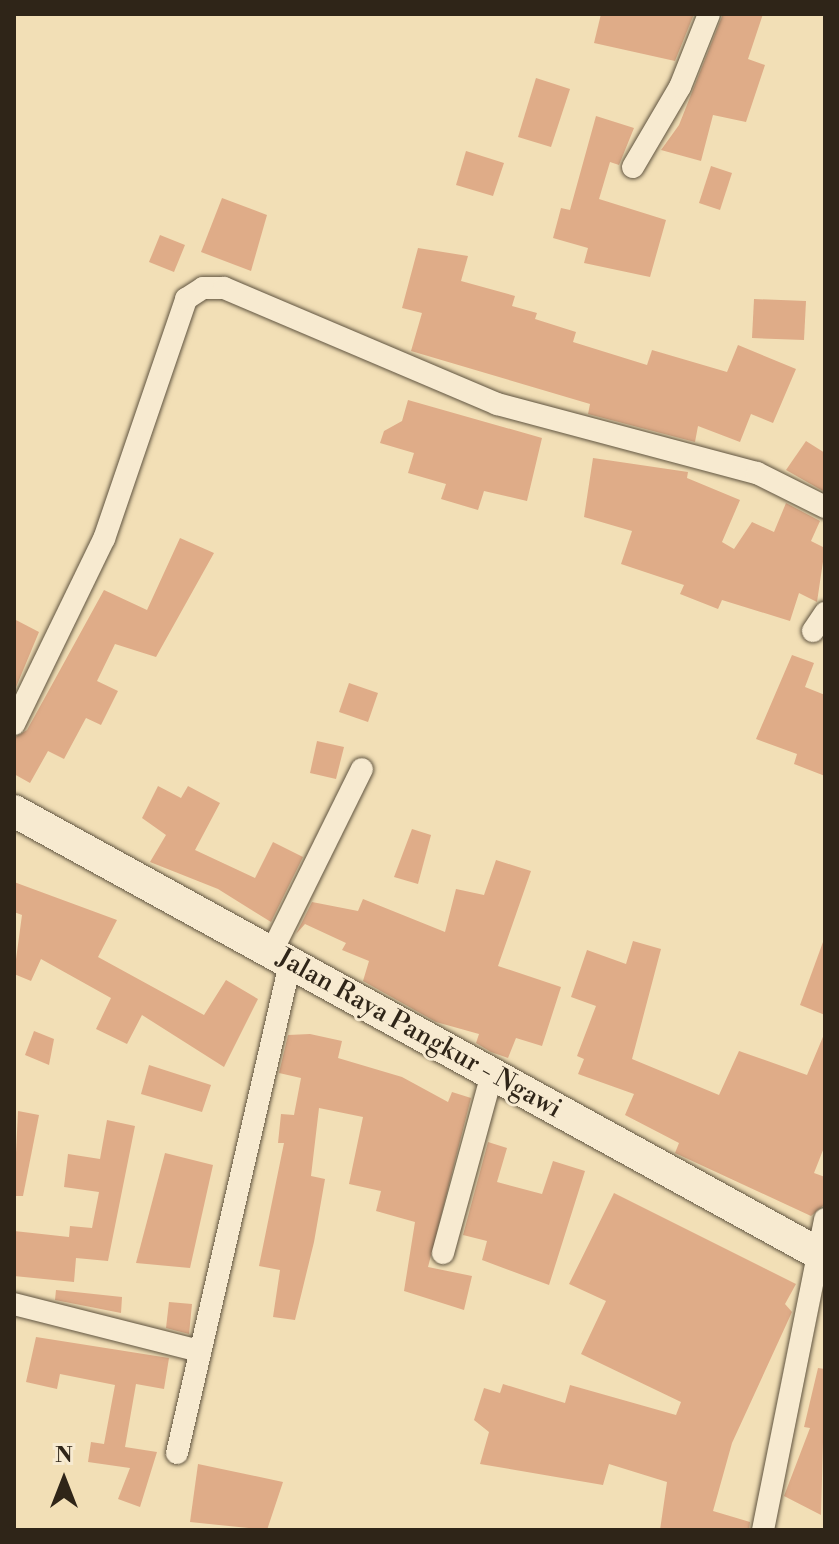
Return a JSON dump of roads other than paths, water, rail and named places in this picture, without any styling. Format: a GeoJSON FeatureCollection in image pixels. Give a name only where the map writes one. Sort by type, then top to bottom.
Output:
{"type":"FeatureCollection","features":[{"type":"Feature","properties":{"kind":"main road","name":"Jalan Raya Pangkur - Ngawi"},"geometry":{"type":"LineString","coordinates":[[14,811],[280,960],[820,1254]]}},
{"type":"Feature","properties":{"kind":"street"},"geometry":{"type":"LineString","coordinates":[[633,167],[680,87],[709,14]]}},
{"type":"Feature","properties":{"kind":"street"},"geometry":{"type":"LineString","coordinates":[[14,724],[104,539],[186,299],[203,288],[224,288],[497,404],[757,473],[825,507]]}},
{"type":"Feature","properties":{"kind":"street"},"geometry":{"type":"LineString","coordinates":[[177,1453],[280,960],[362,769]]}},
{"type":"Feature","properties":{"kind":"street"},"geometry":{"type":"LineString","coordinates":[[443,1253],[492,1074]]}},
{"type":"Feature","properties":{"kind":"street"},"geometry":{"type":"LineString","coordinates":[[763,1530],[825,1219]]}},
{"type":"Feature","properties":{"kind":"street"},"geometry":{"type":"LineString","coordinates":[[14,1304],[200,1351]]}}]}
